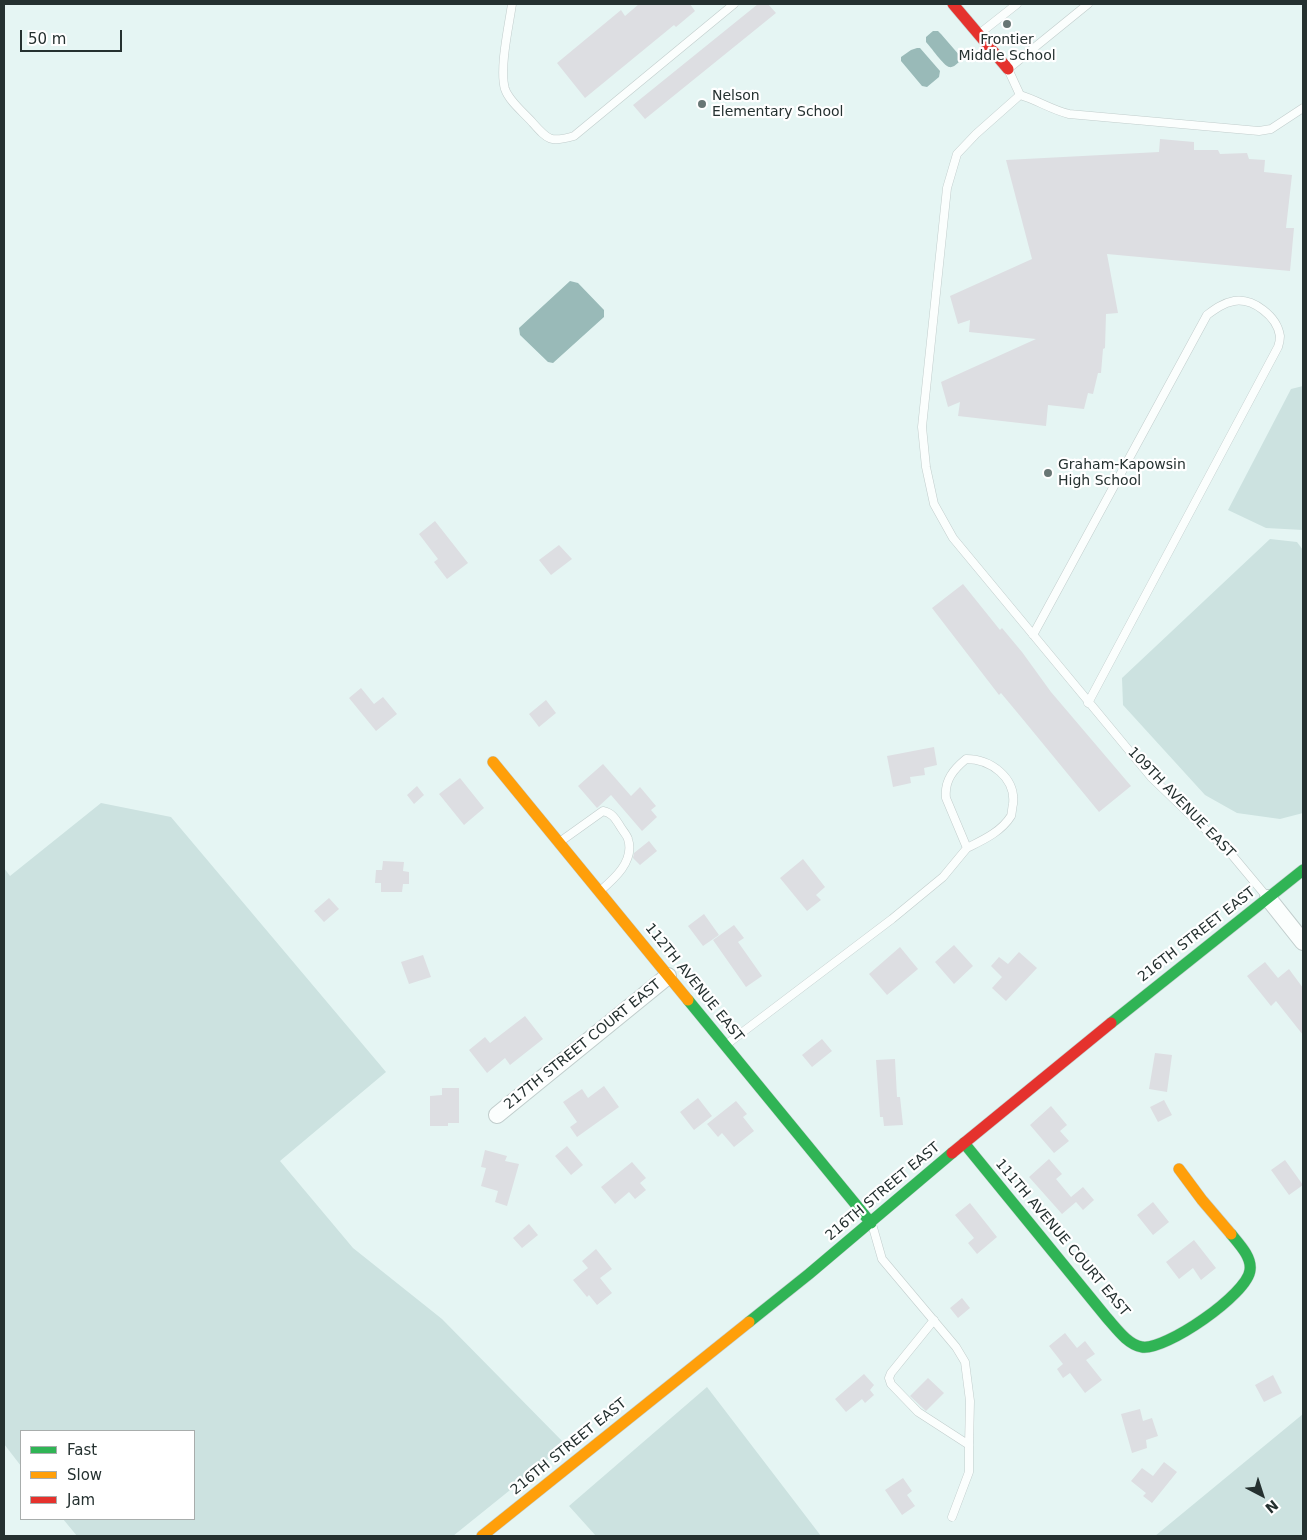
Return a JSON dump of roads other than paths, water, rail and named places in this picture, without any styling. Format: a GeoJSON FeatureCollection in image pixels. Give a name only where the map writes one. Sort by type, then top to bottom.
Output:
{"type":"FeatureCollection","features":[{"type":"Feature","properties":{"kind":"street"},"geometry":{"type":"LineString","coordinates":[[953,4],[1008,69]]}},
{"type":"Feature","properties":{"kind":"street","name":"112TH AVENUE EAST"},"geometry":{"type":"LineString","coordinates":[[494,762],[871,1222]]}},
{"type":"Feature","properties":{"kind":"street","name":"216TH STREET EAST"},"geometry":{"type":"LineString","coordinates":[[482,1536],[871,1222],[964,1142],[1094,1036],[1303,870]]}},
{"type":"Feature","properties":{"kind":"street","name":"109TH AVENUE EAST"},"geometry":{"type":"LineString","coordinates":[[1268,898],[1303,942]]}},
{"type":"Feature","properties":{"kind":"street","name":"217TH STREET COURT EAST"},"geometry":{"type":"LineString","coordinates":[[497,1115],[668,976]]}},
{"type":"Feature","properties":{"kind":"street","name":"111TH AVENUE COURT EAST"},"geometry":{"type":"LineString","coordinates":[[964,1142],[1107,1318],[1129,1341],[1141,1347],[1149,1348],[1158,1345],[1204,1319],[1243,1287],[1250,1276],[1250,1263],[1245,1253],[1225,1225],[1200,1198],[1179,1169]]}},
{"type":"Feature","properties":{"kind":"lane"},"geometry":{"type":"LineString","coordinates":[[512,4],[503,72],[505,90],[547,138],[560,140],[574,136],[734,4]]}},
{"type":"Feature","properties":{"kind":"lane"},"geometry":{"type":"LineString","coordinates":[[978,34],[1017,4]]}},
{"type":"Feature","properties":{"kind":"lane"},"geometry":{"type":"LineString","coordinates":[[1088,4],[1008,69],[1020,95],[1069,114],[1259,131],[1271,130],[1301,110]]}},
{"type":"Feature","properties":{"kind":"lane","name":"109TH AVENUE EAST"},"geometry":{"type":"LineString","coordinates":[[1020,95],[976,134],[957,154],[946,188],[922,427],[926,467],[934,504],[953,538],[1088,703],[1151,777],[1232,855],[1268,898]]}},
{"type":"Feature","properties":{"kind":"lane"},"geometry":{"type":"LineString","coordinates":[[1034,635],[1207,315],[1226,303],[1236,301],[1258,306],[1276,324],[1280,336],[1278,347],[1088,703]]}},
{"type":"Feature","properties":{"kind":"lane"},"geometry":{"type":"LineString","coordinates":[[726,1045],[892,919],[943,877],[967,848],[999,830],[1012,814],[1014,796],[1007,778],[977,759],[966,759],[953,770],[945,789],[946,798],[967,848]]}},
{"type":"Feature","properties":{"kind":"lane"},"geometry":{"type":"LineString","coordinates":[[559,842],[603,811],[610,813],[615,818],[628,839],[628,852],[618,876],[600,891]]}},
{"type":"Feature","properties":{"kind":"lane"},"geometry":{"type":"LineString","coordinates":[[871,1222],[882,1258],[956,1347],[965,1362],[970,1401],[969,1472],[952,1517]]}},
{"type":"Feature","properties":{"kind":"lane"},"geometry":{"type":"LineString","coordinates":[[934,1320],[889,1378],[891,1384],[918,1412],[969,1445]]}},
{"type":"Feature","properties":{"kind":"water"},"geometry":{"type":"Polygon","coordinates":[[[933,31],[938,31],[960,56],[960,61],[955,66],[947,66],[926,42],[926,37],[933,31]]]}},
{"type":"Feature","properties":{"kind":"water"},"geometry":{"type":"Polygon","coordinates":[[[920,48],[940,71],[939,77],[927,87],[922,86],[901,61],[901,57],[920,48]]]}},
{"type":"Feature","properties":{"kind":"water"},"geometry":{"type":"Polygon","coordinates":[[[570,281],[578,283],[604,310],[604,317],[553,363],[548,362],[520,335],[519,328],[570,281]]]}},
{"type":"Feature","properties":{"kind":"place","name":"Frontier Middle School"},"geometry":{"type":"Point","coordinates":[1007,24]}},
{"type":"Feature","properties":{"kind":"place","name":"Nelson Elementary School"},"geometry":{"type":"Point","coordinates":[702,104]}},
{"type":"Feature","properties":{"kind":"place","name":"Graham-Kapowsin High School"},"geometry":{"type":"Point","coordinates":[1048,473]}}]}
